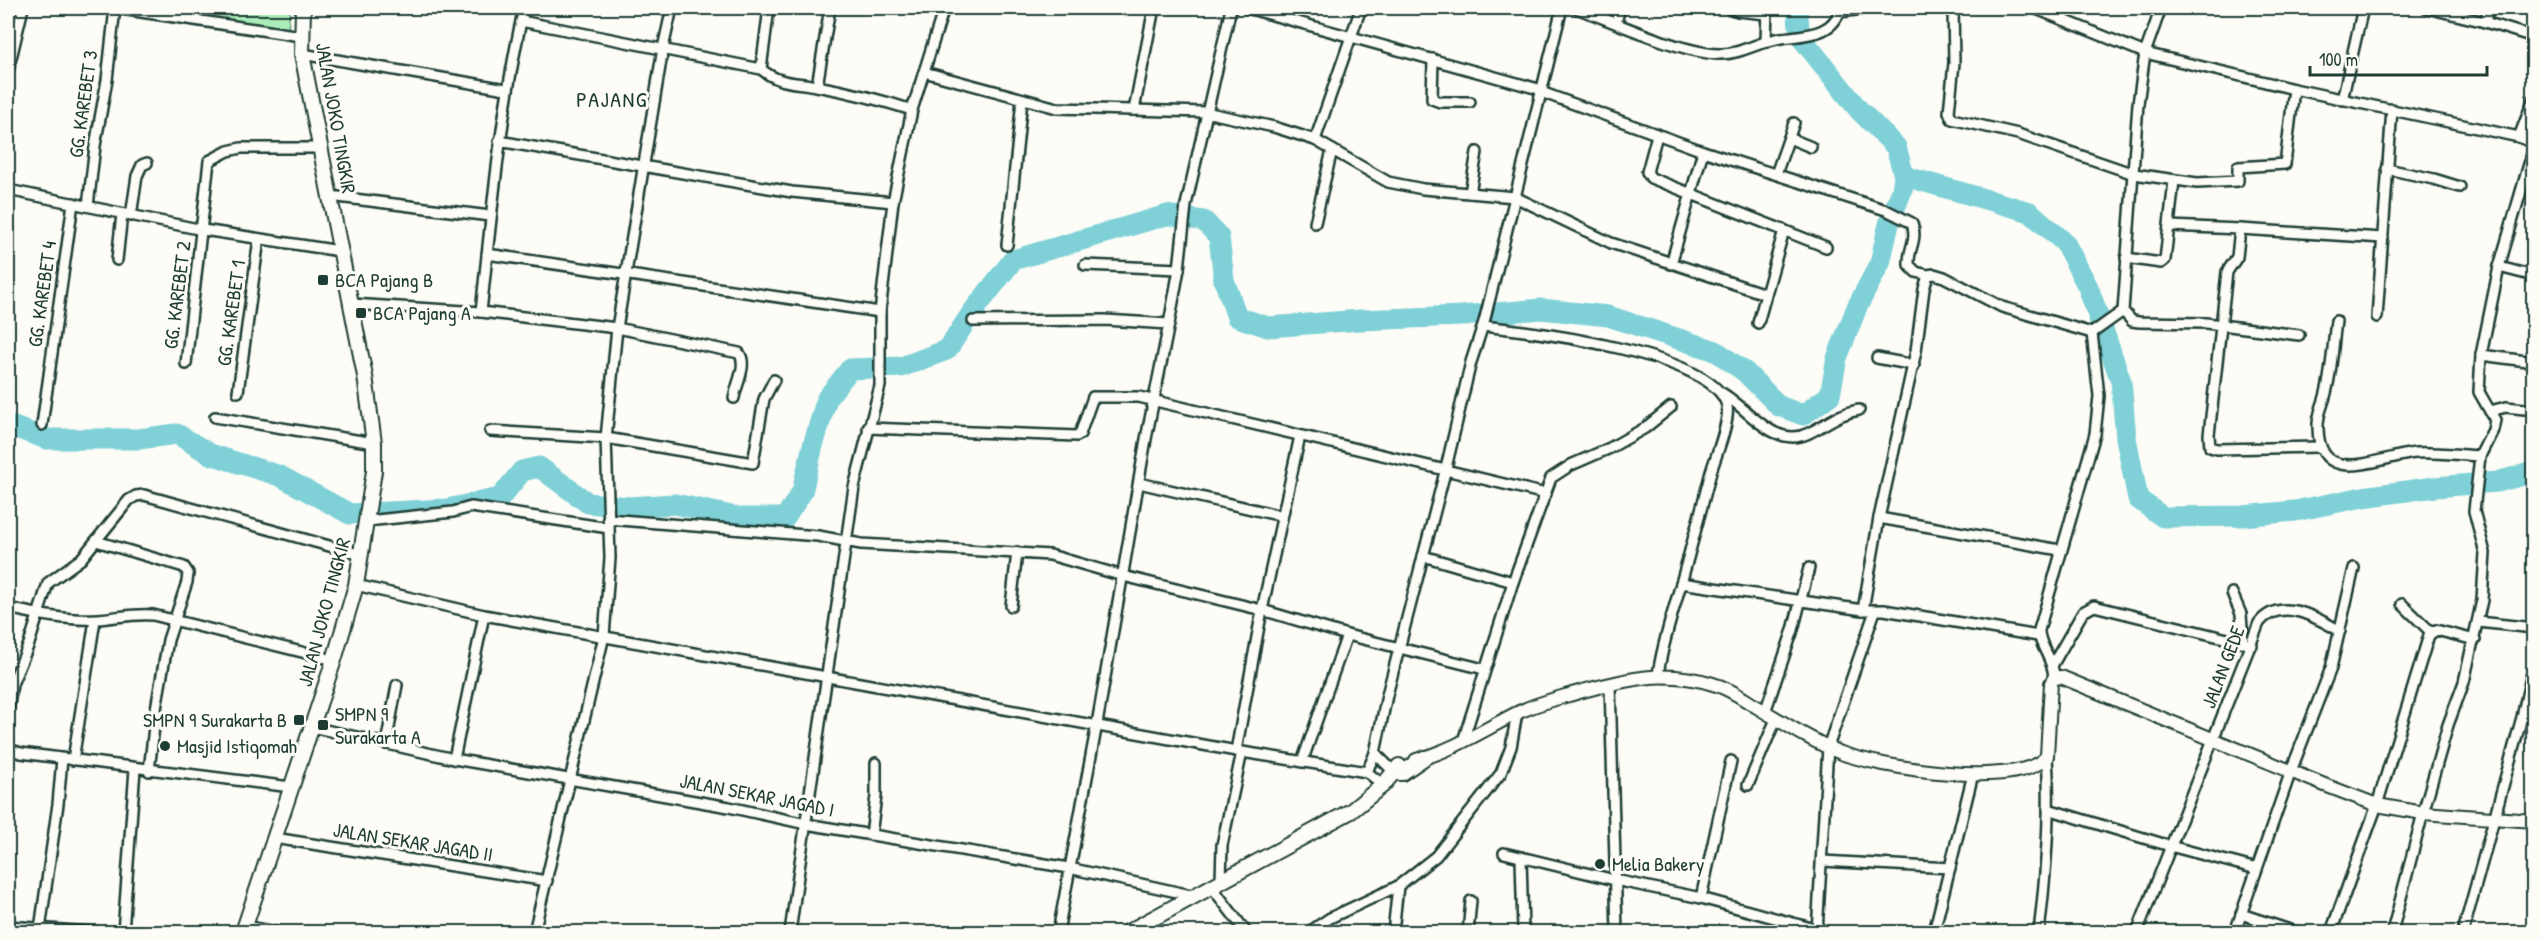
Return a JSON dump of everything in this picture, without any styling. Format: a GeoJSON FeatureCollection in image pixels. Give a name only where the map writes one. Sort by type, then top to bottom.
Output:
{"type":"FeatureCollection","features":[{"type":"Feature","properties":{"kind":"main road","name":"JALAN JOKO TINGKIR"},"geometry":{"type":"LineString","coordinates":[[244,929],[334,660],[356,585],[372,491],[374,443],[351,304],[302,54],[303,8]]}},
{"type":"Feature","properties":{"kind":"main road"},"geometry":{"type":"LineString","coordinates":[[1128,933],[1351,811],[1383,785],[1397,769],[1402,773],[1424,758]]}},
{"type":"Feature","properties":{"kind":"street"},"geometry":{"type":"LineString","coordinates":[[8,71],[23,8]]}},
{"type":"Feature","properties":{"kind":"street"},"geometry":{"type":"LineString","coordinates":[[116,8],[301,36]]}},
{"type":"Feature","properties":{"kind":"street","name":"GG. KAREBET 3"},"geometry":{"type":"LineString","coordinates":[[88,206],[116,8]]}},
{"type":"Feature","properties":{"kind":"street"},"geometry":{"type":"LineString","coordinates":[[481,312],[506,89],[524,8]]}},
{"type":"Feature","properties":{"kind":"street"},"geometry":{"type":"LineString","coordinates":[[534,933],[604,636],[609,568],[606,438],[617,328],[663,48],[672,8]]}},
{"type":"Feature","properties":{"kind":"street"},"geometry":{"type":"LineString","coordinates":[[761,69],[770,8]]}},
{"type":"Feature","properties":{"kind":"street"},"geometry":{"type":"LineString","coordinates":[[816,86],[830,8]]}},
{"type":"Feature","properties":{"kind":"street"},"geometry":{"type":"LineString","coordinates":[[790,933],[854,487],[880,386],[880,312],[893,202],[912,110],[944,8]]}},
{"type":"Feature","properties":{"kind":"street"},"geometry":{"type":"LineString","coordinates":[[1134,110],[1154,8]]}},
{"type":"Feature","properties":{"kind":"street"},"geometry":{"type":"LineString","coordinates":[[1058,933],[1097,724],[1138,483],[1179,269],[1186,205],[1205,112],[1231,8]]}},
{"type":"Feature","properties":{"kind":"street"},"geometry":{"type":"LineString","coordinates":[[1246,8],[1271,11],[1541,91],[1703,151],[1886,210],[1912,223],[1915,238],[1910,252],[1909,265],[1916,272],[1944,277],[2002,307],[2019,313],[2093,332],[2121,313]]}},
{"type":"Feature","properties":{"kind":"street"},"geometry":{"type":"LineString","coordinates":[[1315,140],[1361,8]]}},
{"type":"Feature","properties":{"kind":"street"},"geometry":{"type":"LineString","coordinates":[[1367,772],[1375,753],[1399,648],[1446,472],[1471,362],[1484,324],[1562,8]]}},
{"type":"Feature","properties":{"kind":"street"},"geometry":{"type":"LineString","coordinates":[[1576,8],[1684,46],[1719,54],[1779,38],[1811,35],[1827,28],[1840,10],[1872,8]]}},
{"type":"Feature","properties":{"kind":"street"},"geometry":{"type":"LineString","coordinates":[[1616,22],[1620,8]]}},
{"type":"Feature","properties":{"kind":"street"},"geometry":{"type":"LineString","coordinates":[[1728,8],[1738,11],[1767,11],[1766,42]]}},
{"type":"Feature","properties":{"kind":"street"},"geometry":{"type":"LineString","coordinates":[[1953,8],[1954,63],[1949,112],[1952,119],[2026,137],[2134,174],[2197,183],[2238,181],[2238,167],[2285,164],[2294,89]]}},
{"type":"Feature","properties":{"kind":"street"},"geometry":{"type":"LineString","coordinates":[[2034,8],[2145,53],[2342,100],[2519,137],[2534,145],[2499,267],[2481,355],[2479,392],[2494,416],[2494,424],[2480,459],[2474,505],[2485,553],[2485,577],[2475,640],[2422,813],[2392,933]]}},
{"type":"Feature","properties":{"kind":"street"},"geometry":{"type":"LineString","coordinates":[[2121,313],[2138,104],[2145,53],[2161,8]]}},
{"type":"Feature","properties":{"kind":"street"},"geometry":{"type":"LineString","coordinates":[[2342,100],[2363,8]]}},
{"type":"Feature","properties":{"kind":"street"},"geometry":{"type":"LineString","coordinates":[[2427,8],[2534,37]]}},
{"type":"Feature","properties":{"kind":"street"},"geometry":{"type":"LineString","coordinates":[[2485,22],[2490,8]]}},
{"type":"Feature","properties":{"kind":"street"},"geometry":{"type":"LineString","coordinates":[[521,21],[761,69],[769,76],[781,81],[816,86],[912,110]]}},
{"type":"Feature","properties":{"kind":"street"},"geometry":{"type":"LineString","coordinates":[[302,54],[506,89]]}},
{"type":"Feature","properties":{"kind":"street"},"geometry":{"type":"LineString","coordinates":[[1433,59],[1432,99],[1440,102],[1470,102]]}},
{"type":"Feature","properties":{"kind":"street"},"geometry":{"type":"LineString","coordinates":[[924,72],[1057,108],[1205,112],[1274,128],[1315,140],[1388,182],[1423,189],[1515,197],[1584,232],[1671,264],[1765,294]]}},
{"type":"Feature","properties":{"kind":"street"},"geometry":{"type":"LineString","coordinates":[[2519,137],[2534,98]]}},
{"type":"Feature","properties":{"kind":"street"},"geometry":{"type":"LineString","coordinates":[[1007,245],[1022,100]]}},
{"type":"Feature","properties":{"kind":"street"},"geometry":{"type":"LineString","coordinates":[[2377,317],[2392,109]]}},
{"type":"Feature","properties":{"kind":"street"},"geometry":{"type":"LineString","coordinates":[[1776,174],[1794,123]]}},
{"type":"Feature","properties":{"kind":"street"},"geometry":{"type":"LineString","coordinates":[[1657,135],[1647,172],[1648,176],[1826,247]]}},
{"type":"Feature","properties":{"kind":"street"},"geometry":{"type":"LineString","coordinates":[[1789,138],[1811,147]]}},
{"type":"Feature","properties":{"kind":"street"},"geometry":{"type":"LineString","coordinates":[[499,141],[792,192],[893,202]]}},
{"type":"Feature","properties":{"kind":"street","name":"GG. KAREBET 2"},"geometry":{"type":"LineString","coordinates":[[186,364],[203,230],[208,164],[211,159],[241,148],[321,148]]}},
{"type":"Feature","properties":{"kind":"street"},"geometry":{"type":"LineString","coordinates":[[1315,223],[1332,150]]}},
{"type":"Feature","properties":{"kind":"street"},"geometry":{"type":"LineString","coordinates":[[1671,264],[1703,151]]}},
{"type":"Feature","properties":{"kind":"street"},"geometry":{"type":"LineString","coordinates":[[1470,193],[1477,152]]}},
{"type":"Feature","properties":{"kind":"street"},"geometry":{"type":"LineString","coordinates":[[117,260],[137,176],[142,165],[147,163]]}},
{"type":"Feature","properties":{"kind":"street"},"geometry":{"type":"LineString","coordinates":[[2387,170],[2426,177],[2460,187]]}},
{"type":"Feature","properties":{"kind":"street"},"geometry":{"type":"LineString","coordinates":[[2126,258],[2164,262],[2174,181]]}},
{"type":"Feature","properties":{"kind":"street"},"geometry":{"type":"LineString","coordinates":[[8,190],[203,230],[340,251]]}},
{"type":"Feature","properties":{"kind":"street"},"geometry":{"type":"LineString","coordinates":[[330,196],[490,216]]}},
{"type":"Feature","properties":{"kind":"street","name":"GG. KAREBET 4"},"geometry":{"type":"LineString","coordinates":[[42,425],[73,203]]}},
{"type":"Feature","properties":{"kind":"street"},"geometry":{"type":"LineString","coordinates":[[2169,226],[2383,238]]}},
{"type":"Feature","properties":{"kind":"street"},"geometry":{"type":"LineString","coordinates":[[2240,229],[2237,256],[2227,272],[2209,435],[2210,447],[2217,449],[2320,447]]}},
{"type":"Feature","properties":{"kind":"street"},"geometry":{"type":"LineString","coordinates":[[1758,323],[1784,230]]}},
{"type":"Feature","properties":{"kind":"street","name":"GG. KAREBET 1"},"geometry":{"type":"LineString","coordinates":[[238,392],[259,239]]}},
{"type":"Feature","properties":{"kind":"street"},"geometry":{"type":"LineString","coordinates":[[487,254],[880,312]]}},
{"type":"Feature","properties":{"kind":"street"},"geometry":{"type":"LineString","coordinates":[[1085,265],[1179,269]]}},
{"type":"Feature","properties":{"kind":"street"},"geometry":{"type":"LineString","coordinates":[[2499,267],[2534,276]]}},
{"type":"Feature","properties":{"kind":"street"},"geometry":{"type":"LineString","coordinates":[[1863,610],[1878,518],[1914,365],[1924,289],[1928,275]]}},
{"type":"Feature","properties":{"kind":"street"},"geometry":{"type":"LineString","coordinates":[[351,304],[481,312],[617,328],[739,353],[743,358],[734,398]]}},
{"type":"Feature","properties":{"kind":"street"},"geometry":{"type":"LineString","coordinates":[[2121,313],[2132,321],[2139,322],[2220,324],[2299,335]]}},
{"type":"Feature","properties":{"kind":"street"},"geometry":{"type":"LineString","coordinates":[[973,321],[1105,320],[1169,324]]}},
{"type":"Feature","properties":{"kind":"street"},"geometry":{"type":"LineString","coordinates":[[2336,321],[2326,394],[2319,411],[2320,447],[2336,464],[2344,466],[2415,454],[2480,459]]}},
{"type":"Feature","properties":{"kind":"street"},"geometry":{"type":"LineString","coordinates":[[1484,324],[1615,346],[1690,372],[1742,406],[1772,432],[1787,438],[1804,435],[1842,413],[1859,410]]}},
{"type":"Feature","properties":{"kind":"street"},"geometry":{"type":"LineString","coordinates":[[2039,933],[2045,878],[2050,690],[2054,678],[2053,664],[2038,636],[2060,550],[2090,453],[2098,414],[2098,378],[2093,332]]}},
{"type":"Feature","properties":{"kind":"street"},"geometry":{"type":"LineString","coordinates":[[2481,355],[2534,362]]}},
{"type":"Feature","properties":{"kind":"street"},"geometry":{"type":"LineString","coordinates":[[1877,358],[1914,365]]}},
{"type":"Feature","properties":{"kind":"street"},"geometry":{"type":"LineString","coordinates":[[490,431],[606,438],[753,463],[764,399],[774,380]]}},
{"type":"Feature","properties":{"kind":"street"},"geometry":{"type":"LineString","coordinates":[[1658,675],[1727,413],[1726,403],[1720,392]]}},
{"type":"Feature","properties":{"kind":"street"},"geometry":{"type":"LineString","coordinates":[[868,428],[1077,436],[1080,434],[1093,397],[1154,399],[1446,472],[1546,494]]}},
{"type":"Feature","properties":{"kind":"street"},"geometry":{"type":"LineString","coordinates":[[1463,741],[1513,582],[1550,482],[1559,471],[1610,448],[1645,428],[1671,407]]}},
{"type":"Feature","properties":{"kind":"street"},"geometry":{"type":"LineString","coordinates":[[2490,411],[2506,407],[2534,410]]}},
{"type":"Feature","properties":{"kind":"street"},"geometry":{"type":"LineString","coordinates":[[214,417],[374,443]]}},
{"type":"Feature","properties":{"kind":"street"},"geometry":{"type":"LineString","coordinates":[[1246,933],[1216,884],[1262,610],[1300,436]]}},
{"type":"Feature","properties":{"kind":"street"},"geometry":{"type":"LineString","coordinates":[[1138,483],[1282,516]]}},
{"type":"Feature","properties":{"kind":"street"},"geometry":{"type":"LineString","coordinates":[[8,712],[12,684],[39,615],[48,583],[78,563],[129,500],[136,496],[144,495],[362,555]]}},
{"type":"Feature","properties":{"kind":"street"},"geometry":{"type":"LineString","coordinates":[[367,519],[453,512],[471,507],[805,535],[866,544],[1017,552],[1059,557],[1123,576],[1484,669]]}},
{"type":"Feature","properties":{"kind":"street"},"geometry":{"type":"LineString","coordinates":[[1878,518],[2060,550]]}},
{"type":"Feature","properties":{"kind":"street"},"geometry":{"type":"LineString","coordinates":[[96,541],[187,569],[187,582],[168,639],[156,709],[149,771]]}},
{"type":"Feature","properties":{"kind":"street"},"geometry":{"type":"LineString","coordinates":[[1011,606],[1017,552]]}},
{"type":"Feature","properties":{"kind":"street"},"geometry":{"type":"LineString","coordinates":[[1423,556],[1513,582]]}},
{"type":"Feature","properties":{"kind":"street"},"geometry":{"type":"LineString","coordinates":[[2235,933],[2291,771],[2331,668],[2354,567]]}},
{"type":"Feature","properties":{"kind":"street"},"geometry":{"type":"LineString","coordinates":[[1765,712],[1809,568]]}},
{"type":"Feature","properties":{"kind":"street"},"geometry":{"type":"LineString","coordinates":[[1681,583],[1863,610],[1884,610],[2038,636]]}},
{"type":"Feature","properties":{"kind":"street"},"geometry":{"type":"LineString","coordinates":[[356,585],[484,615],[1367,772],[1383,785]]}},
{"type":"Feature","properties":{"kind":"street"},"geometry":{"type":"LineString","coordinates":[[2053,664],[2083,612],[2094,606],[2247,644],[2241,614],[2232,593]]}},
{"type":"Feature","properties":{"kind":"street"},"geometry":{"type":"LineString","coordinates":[[2402,604],[2431,632]]}},
{"type":"Feature","properties":{"kind":"street"},"geometry":{"type":"LineString","coordinates":[[8,608],[39,615],[95,620],[144,614],[334,660]]}},
{"type":"Feature","properties":{"kind":"street","name":"JALAN GEDE"},"geometry":{"type":"LineString","coordinates":[[2137,933],[2247,644],[2259,623],[2266,614],[2273,610],[2305,614],[2340,631]]}},
{"type":"Feature","properties":{"kind":"street"},"geometry":{"type":"LineString","coordinates":[[1504,853],[1701,898],[1820,931],[1828,747],[1875,611]]}},
{"type":"Feature","properties":{"kind":"street"},"geometry":{"type":"LineString","coordinates":[[454,759],[484,615]]}},
{"type":"Feature","properties":{"kind":"street"},"geometry":{"type":"LineString","coordinates":[[73,760],[95,620]]}},
{"type":"Feature","properties":{"kind":"street"},"geometry":{"type":"LineString","coordinates":[[2478,622],[2534,628]]}},
{"type":"Feature","properties":{"kind":"street"},"geometry":{"type":"LineString","coordinates":[[2431,632],[2436,630],[2475,640]]}},
{"type":"Feature","properties":{"kind":"street"},"geometry":{"type":"LineString","coordinates":[[2331,933],[2377,805],[2431,632]]}},
{"type":"Feature","properties":{"kind":"street"},"geometry":{"type":"LineString","coordinates":[[1302,762],[1347,635]]}},
{"type":"Feature","properties":{"kind":"street"},"geometry":{"type":"LineString","coordinates":[[2463,933],[2534,664]]}},
{"type":"Feature","properties":{"kind":"street"},"geometry":{"type":"LineString","coordinates":[[1424,758],[1463,741],[1516,713],[1540,704],[1610,684],[1658,675],[1724,687],[1828,747],[1876,762],[1917,769],[1973,774],[2028,770],[2038,766],[2047,756]]}},
{"type":"Feature","properties":{"kind":"street"},"geometry":{"type":"LineString","coordinates":[[2054,678],[2061,677],[2377,805],[2422,813],[2534,821]]}},
{"type":"Feature","properties":{"kind":"street"},"geometry":{"type":"LineString","coordinates":[[1610,684],[1617,933]]}},
{"type":"Feature","properties":{"kind":"street"},"geometry":{"type":"LineString","coordinates":[[386,744],[397,685]]}},
{"type":"Feature","properties":{"kind":"street"},"geometry":{"type":"LineString","coordinates":[[1309,933],[1330,918],[1398,885],[1436,856],[1501,773],[1511,747],[1516,713]]}},
{"type":"Feature","properties":{"kind":"street"},"geometry":{"type":"LineString","coordinates":[[1748,785],[1776,719]]}},
{"type":"Feature","properties":{"kind":"street","name":"JALAN SEKAR JAGAD I"},"geometry":{"type":"LineString","coordinates":[[312,727],[454,759],[729,807],[806,824],[1069,868],[1195,896]]}},
{"type":"Feature","properties":{"kind":"street"},"geometry":{"type":"LineString","coordinates":[[8,749],[149,771],[291,788]]}},
{"type":"Feature","properties":{"kind":"street"},"geometry":{"type":"LineString","coordinates":[[1375,753],[1397,769]]}},
{"type":"Feature","properties":{"kind":"street"},"geometry":{"type":"LineString","coordinates":[[40,929],[62,759]]}},
{"type":"Feature","properties":{"kind":"street"},"geometry":{"type":"LineString","coordinates":[[1701,898],[1731,761]]}},
{"type":"Feature","properties":{"kind":"street"},"geometry":{"type":"LineString","coordinates":[[871,835],[876,796],[876,763]]}},
{"type":"Feature","properties":{"kind":"street"},"geometry":{"type":"LineString","coordinates":[[123,933],[135,769]]}},
{"type":"Feature","properties":{"kind":"street"},"geometry":{"type":"LineString","coordinates":[[1934,933],[1973,774]]}},
{"type":"Feature","properties":{"kind":"street"},"geometry":{"type":"LineString","coordinates":[[2048,809],[2170,846],[2257,869]]}},
{"type":"Feature","properties":{"kind":"street","name":"JALAN SEKAR JAGAD II"},"geometry":{"type":"LineString","coordinates":[[274,838],[547,881]]}},
{"type":"Feature","properties":{"kind":"street"},"geometry":{"type":"LineString","coordinates":[[1521,857],[1523,933]]}},
{"type":"Feature","properties":{"kind":"street"},"geometry":{"type":"LineString","coordinates":[[1822,861],[1950,868]]}},
{"type":"Feature","properties":{"kind":"street"},"geometry":{"type":"LineString","coordinates":[[1393,933],[1398,885]]}},
{"type":"Feature","properties":{"kind":"street"},"geometry":{"type":"LineString","coordinates":[[1468,933],[1471,901]]}},
{"type":"Feature","properties":{"kind":"street"},"geometry":{"type":"LineString","coordinates":[[2241,914],[2296,933]]}},
{"type":"Feature","properties":{"kind":"street"},"geometry":{"type":"LineString","coordinates":[[8,926],[90,933]]}},
{"type":"Feature","properties":{"kind":"street"},"geometry":{"type":"LineString","coordinates":[[244,929],[276,933]]}},
{"type":"Feature","properties":{"kind":"green space"},"geometry":{"type":"Polygon","coordinates":[[[147,8],[290,8],[288,30],[147,8]]]}},
{"type":"Feature","properties":{"kind":"waterway"},"geometry":{"type":"LineString","coordinates":[[1797,8],[1800,36],[1859,110],[1896,147],[1904,176],[2030,212],[2065,243],[2088,287],[2121,381],[2126,438],[2138,499],[2163,517],[2243,516],[2295,511],[2363,497],[2435,487],[2497,482],[2534,472]]}},
{"type":"Feature","properties":{"kind":"waterway"},"geometry":{"type":"LineString","coordinates":[[8,425],[47,439],[138,439],[177,434],[210,454],[280,476],[350,514],[447,509],[500,498],[522,471],[539,467],[588,503],[629,507],[675,504],[741,518],[785,518],[802,492],[827,398],[850,369],[901,367],[947,350],[971,314],[1013,260],[1167,215],[1204,221],[1219,237],[1224,280],[1237,317],[1268,327],[1541,309],[1608,316],[1716,351],[1745,372],[1779,406],[1803,415],[1830,395],[1837,358],[1857,307],[1880,263],[1904,176]]}},
{"type":"Feature","properties":{"kind":"place","name":"BCA Pajang B"},"geometry":{"type":"Point","coordinates":[323,280]}},
{"type":"Feature","properties":{"kind":"place","name":"BCA Pajang A"},"geometry":{"type":"Point","coordinates":[361,313]}},
{"type":"Feature","properties":{"kind":"place","name":"SMPN 9 Surakarta B"},"geometry":{"type":"Point","coordinates":[299,720]}},
{"type":"Feature","properties":{"kind":"place","name":"SMPN 9 Surakarta A"},"geometry":{"type":"Point","coordinates":[323,725]}},
{"type":"Feature","properties":{"kind":"place","name":"Masjid Istiqomah"},"geometry":{"type":"Point","coordinates":[165,746]}},
{"type":"Feature","properties":{"kind":"place","name":"Melia Bakery"},"geometry":{"type":"Point","coordinates":[1600,864]}},
{"type":"Feature","properties":{"kind":"district","name":"PAJANG"},"geometry":{"type":"Point","coordinates":[612,99]}}]}
